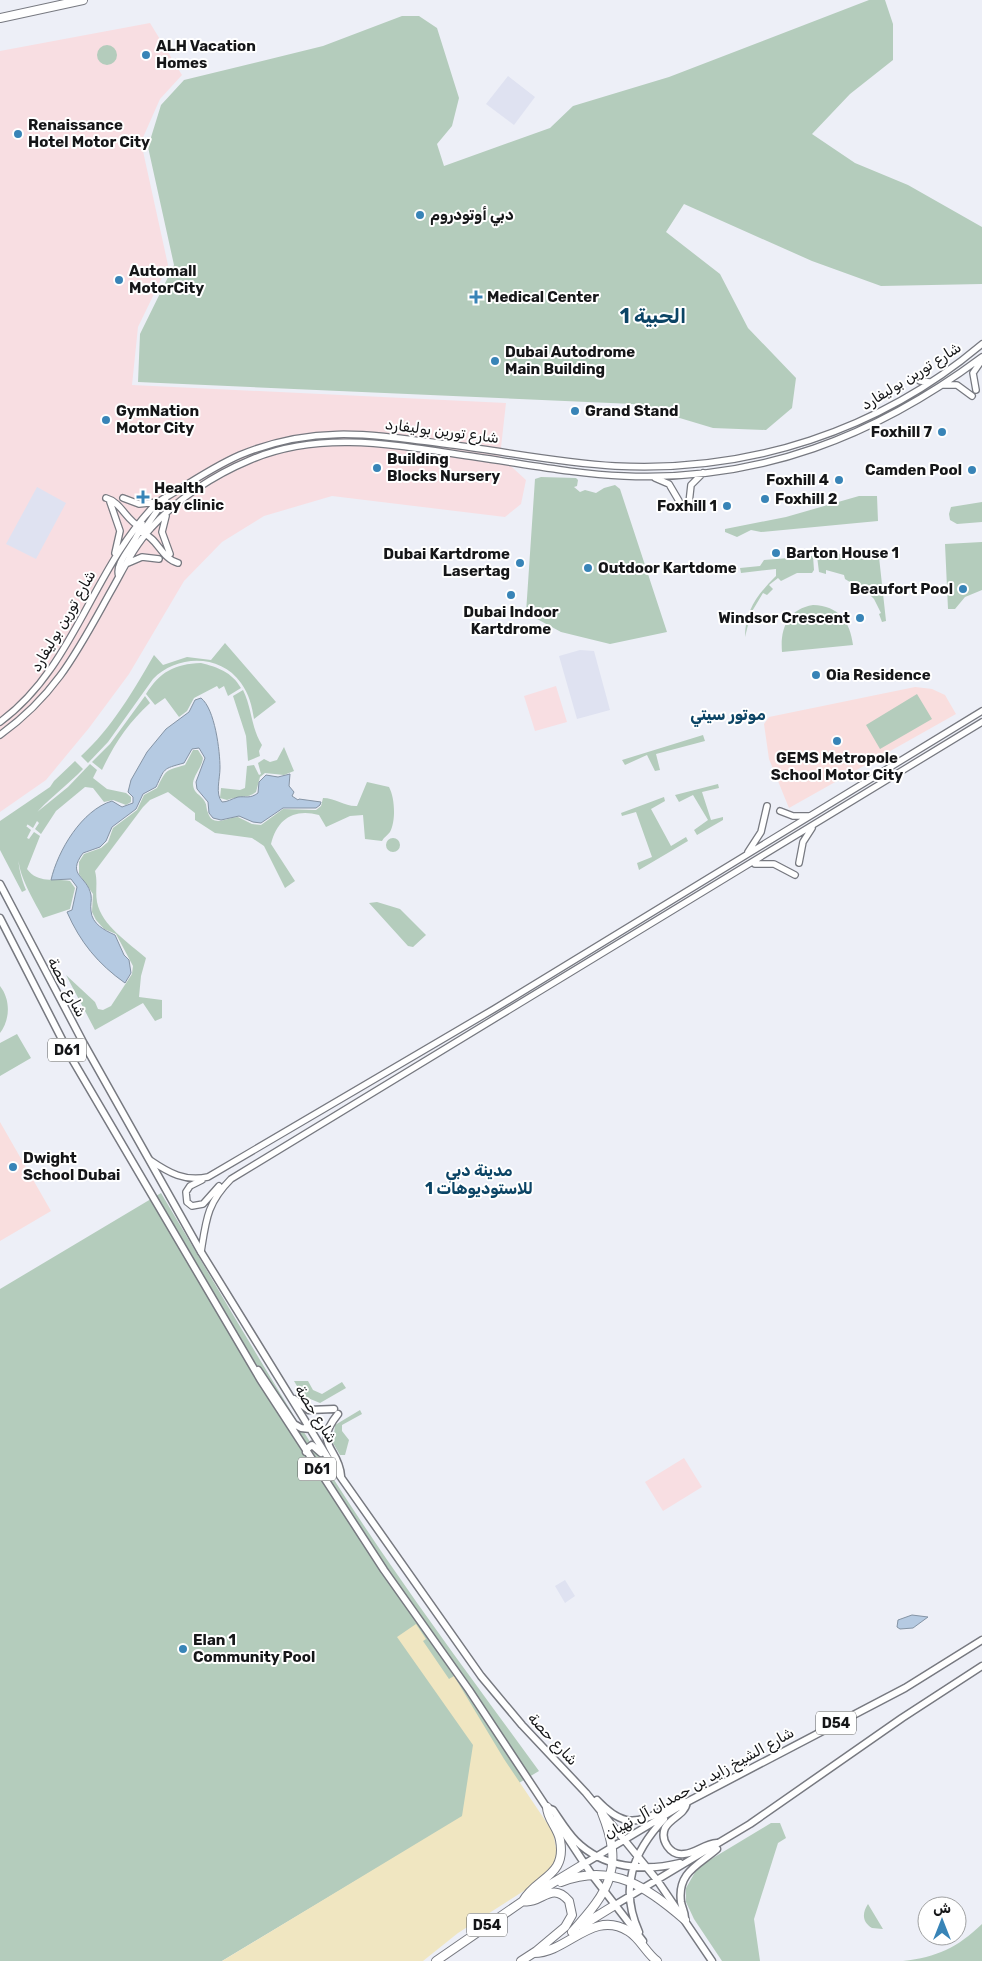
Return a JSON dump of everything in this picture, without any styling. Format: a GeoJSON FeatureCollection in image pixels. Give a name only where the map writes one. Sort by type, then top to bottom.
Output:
{"type":"FeatureCollection","features":[{"type":"Feature","properties":{"kind":"highway"},"geometry":{"type":"LineString","coordinates":[[0,18],[83,0]]}},
{"type":"Feature","properties":{"kind":"highway"},"geometry":{"type":"LineString","coordinates":[[0,23],[23,13]]}},
{"type":"Feature","properties":{"kind":"highway"},"geometry":{"type":"LineString","coordinates":[[534,1953],[568,1924],[572,1910],[566,1897],[557,1893],[548,1893],[530,1902],[524,1901],[531,1891],[553,1873],[559,1858],[560,1839],[548,1816],[547,1807]]}},
{"type":"Feature","properties":{"kind":"highway"},"geometry":{"type":"LineString","coordinates":[[572,1932],[604,1891],[610,1876],[613,1847],[602,1813]]}},
{"type":"Feature","properties":{"kind":"highway","name":"شارع الشيخ زايد بن حمدان آل نهيان"},"geometry":{"type":"LineString","coordinates":[[436,1961],[524,1901],[584,1864]]}},
{"type":"Feature","properties":{"kind":"highway"},"geometry":{"type":"LineString","coordinates":[[541,1890],[577,1876],[592,1874],[610,1876],[644,1887],[685,1920]]}},
{"type":"Feature","properties":{"kind":"highway","name":"D54"},"geometry":{"type":"LineString","coordinates":[[521,1961],[616,1905]]}},
{"type":"Feature","properties":{"kind":"highway"},"geometry":{"type":"LineString","coordinates":[[534,1953],[547,1950],[589,1928],[610,1925],[630,1933],[658,1961]]}},
{"type":"Feature","properties":{"kind":"main road","name":"شارع تورين بوليفارد"},"geometry":{"type":"LineString","coordinates":[[0,722],[33,694],[52,670],[113,559],[141,530],[159,502],[228,461],[286,440],[338,433],[386,437],[617,466],[671,466],[755,456],[823,437],[884,410],[930,382],[982,344]]}},
{"type":"Feature","properties":{"kind":"main road","name":"شارع تورين بوليفارد"},"geometry":{"type":"LineString","coordinates":[[141,530],[168,512],[195,490],[224,473],[271,452],[328,442],[379,444],[602,474],[648,476],[703,473],[760,464],[797,454],[876,424],[942,386],[982,359]]}},
{"type":"Feature","properties":{"kind":"main road"},"geometry":{"type":"LineString","coordinates":[[976,390],[973,373],[982,359]]}},
{"type":"Feature","properties":{"kind":"main road"},"geometry":{"type":"LineString","coordinates":[[920,381],[930,382]]}},
{"type":"Feature","properties":{"kind":"main road"},"geometry":{"type":"LineString","coordinates":[[942,386],[957,385],[972,396]]}},
{"type":"Feature","properties":{"kind":"main road"},"geometry":{"type":"LineString","coordinates":[[884,410],[888,400]]}},
{"type":"Feature","properties":{"kind":"main road"},"geometry":{"type":"LineString","coordinates":[[876,424],[872,422],[873,420],[890,411],[892,406]]}},
{"type":"Feature","properties":{"kind":"main road"},"geometry":{"type":"LineString","coordinates":[[379,444],[378,439],[386,437]]}},
{"type":"Feature","properties":{"kind":"main road"},"geometry":{"type":"LineString","coordinates":[[452,453],[458,450],[458,446]]}},
{"type":"Feature","properties":{"kind":"main road"},"geometry":{"type":"LineString","coordinates":[[754,449],[755,456]]}},
{"type":"Feature","properties":{"kind":"main road"},"geometry":{"type":"LineString","coordinates":[[567,460],[568,452]]}},
{"type":"Feature","properties":{"kind":"main road"},"geometry":{"type":"LineString","coordinates":[[689,503],[691,485],[703,473]]}},
{"type":"Feature","properties":{"kind":"main road"},"geometry":{"type":"LineString","coordinates":[[648,476],[669,484],[679,501]]}},
{"type":"Feature","properties":{"kind":"main road"},"geometry":{"type":"LineString","coordinates":[[123,498],[143,504],[159,502]]}},
{"type":"Feature","properties":{"kind":"main road"},"geometry":{"type":"LineString","coordinates":[[119,576],[120,564],[139,540],[141,530],[166,498]]}},
{"type":"Feature","properties":{"kind":"main road"},"geometry":{"type":"LineString","coordinates":[[113,559],[119,542],[120,531],[108,500],[114,502],[167,557],[178,563]]}},
{"type":"Feature","properties":{"kind":"main road"},"geometry":{"type":"LineString","coordinates":[[168,512],[162,524],[162,532],[170,554]]}},
{"type":"Feature","properties":{"kind":"main road","name":"شارع تورين بوليفارد"},"geometry":{"type":"LineString","coordinates":[[0,735],[26,716],[52,689],[70,663],[139,540]]}},
{"type":"Feature","properties":{"kind":"main road"},"geometry":{"type":"LineString","coordinates":[[126,564],[142,557],[159,559]]}},
{"type":"Feature","properties":{"kind":"main road"},"geometry":{"type":"LineString","coordinates":[[982,711],[500,1005],[187,1188],[185,1195],[189,1204],[196,1206],[203,1204],[218,1188],[231,1179],[750,865],[982,722]]}},
{"type":"Feature","properties":{"kind":"main road"},"geometry":{"type":"LineString","coordinates":[[746,855],[760,832],[767,806]]}},
{"type":"Feature","properties":{"kind":"main road"},"geometry":{"type":"LineString","coordinates":[[780,811],[797,817],[811,816]]}},
{"type":"Feature","properties":{"kind":"main road"},"geometry":{"type":"LineString","coordinates":[[800,863],[803,842],[814,825]]}},
{"type":"Feature","properties":{"kind":"main road"},"geometry":{"type":"LineString","coordinates":[[750,865],[774,864],[795,876]]}},
{"type":"Feature","properties":{"kind":"main road","name":"شارع حصة"},"geometry":{"type":"LineString","coordinates":[[0,884],[84,1044],[201,1252],[333,1466],[481,1676],[522,1725],[586,1793],[637,1855],[685,1920],[712,1961]]}},
{"type":"Feature","properties":{"kind":"main road","name":"شارع حصة"},"geometry":{"type":"LineString","coordinates":[[0,918],[72,1059],[247,1358],[306,1452],[584,1864],[658,1961]]}},
{"type":"Feature","properties":{"kind":"main road"},"geometry":{"type":"LineString","coordinates":[[148,1159],[177,1176],[193,1179],[208,1177]]}},
{"type":"Feature","properties":{"kind":"main road"},"geometry":{"type":"LineString","coordinates":[[201,1252],[209,1207],[217,1194],[231,1179]]}},
{"type":"Feature","properties":{"kind":"main road"},"geometry":{"type":"LineString","coordinates":[[247,1358],[264,1378],[294,1424],[301,1428],[310,1429]]}},
{"type":"Feature","properties":{"kind":"main road"},"geometry":{"type":"LineString","coordinates":[[290,1397],[309,1410],[336,1412],[328,1427],[326,1438],[328,1447],[340,1467],[341,1478]]}},
{"type":"Feature","properties":{"kind":"main road"},"geometry":{"type":"LineString","coordinates":[[306,1452],[308,1448],[315,1446],[328,1463],[333,1466]]}},
{"type":"Feature","properties":{"kind":"main road","name":"شارع الشيخ زايد بن حمدان آل نهيان"},"geometry":{"type":"LineString","coordinates":[[584,1864],[687,1802],[905,1688],[982,1640]]}},
{"type":"Feature","properties":{"kind":"main road","name":"D54"},"geometry":{"type":"LineString","coordinates":[[616,1905],[720,1843],[812,1782],[902,1718],[982,1666]]}},
{"type":"Feature","properties":{"kind":"main road"},"geometry":{"type":"LineString","coordinates":[[586,1793],[610,1814],[626,1820],[643,1820],[672,1805],[687,1802]]}},
{"type":"Feature","properties":{"kind":"main road"},"geometry":{"type":"LineString","coordinates":[[687,1802],[683,1812],[666,1827],[664,1836],[667,1846],[674,1852],[683,1855],[706,1845],[720,1843]]}},
{"type":"Feature","properties":{"kind":"main road"},"geometry":{"type":"LineString","coordinates":[[547,1807],[553,1810],[576,1841],[597,1856],[612,1863],[647,1868],[687,1862]]}},
{"type":"Feature","properties":{"kind":"main road"},"geometry":{"type":"LineString","coordinates":[[643,1941],[632,1912],[630,1881],[637,1855],[654,1830],[670,1812]]}},
{"type":"Feature","properties":{"kind":"main road"},"geometry":{"type":"LineString","coordinates":[[685,1920],[681,1902],[683,1882],[693,1866],[715,1850],[720,1843]]}},
{"type":"Feature","properties":{"kind":"shaded area"},"geometry":{"type":"Polygon","coordinates":[[[150,23],[182,75],[160,99],[141,142],[168,265],[138,327],[132,385],[506,403],[500,456],[526,480],[521,504],[505,517],[332,496],[264,516],[222,542],[184,581],[129,674],[89,728],[46,780],[0,812],[0,51],[150,23]]]}},
{"type":"Feature","properties":{"kind":"shaded area"},"geometry":{"type":"Polygon","coordinates":[[[508,76],[535,97],[514,125],[486,104],[508,76]]]}},
{"type":"Feature","properties":{"kind":"shaded area"},"geometry":{"type":"Polygon","coordinates":[[[37,487],[66,503],[36,559],[6,544],[37,487]]]}},
{"type":"Feature","properties":{"kind":"shaded area"},"geometry":{"type":"Polygon","coordinates":[[[580,650],[594,651],[610,710],[577,719],[559,656],[580,650]]]}},
{"type":"Feature","properties":{"kind":"shaded area"},"geometry":{"type":"Polygon","coordinates":[[[556,686],[567,722],[535,731],[524,696],[556,686]]]}},
{"type":"Feature","properties":{"kind":"shaded area","name":"GEMS Metropole School Motor City"},"geometry":{"type":"Polygon","coordinates":[[[915,687],[932,689],[945,695],[956,714],[789,808],[769,759],[764,724],[769,717],[915,687]]]}},
{"type":"Feature","properties":{"kind":"shaded area","name":"Dwight School Dubai"},"geometry":{"type":"Polygon","coordinates":[[[0,1122],[51,1211],[0,1241],[0,1122]]]}},
{"type":"Feature","properties":{"kind":"shaded area"},"geometry":{"type":"Polygon","coordinates":[[[684,1458],[702,1487],[663,1511],[645,1482],[684,1458]]]}},
{"type":"Feature","properties":{"kind":"shaded area"},"geometry":{"type":"Polygon","coordinates":[[[565,1580],[575,1596],[565,1603],[555,1586],[565,1580]]]}},
{"type":"Feature","properties":{"kind":"green space","name":"دبي أوتودروم"},"geometry":{"type":"Polygon","coordinates":[[[869,0],[885,0],[893,24],[893,60],[850,94],[812,134],[855,163],[908,185],[982,227],[982,284],[881,286],[812,261],[684,204],[666,232],[720,274],[748,328],[796,378],[792,408],[766,430],[713,428],[633,404],[138,382],[140,334],[174,265],[148,147],[161,105],[184,80],[323,46],[402,16],[419,16],[437,28],[459,98],[452,126],[437,144],[444,166],[550,128],[573,106],[669,77],[869,0]]]}},
{"type":"Feature","properties":{"kind":"green space"},"geometry":{"type":"Polygon","coordinates":[[[107,45],[114,48],[117,55],[114,62],[107,65],[100,62],[97,55],[100,48],[107,45]]]}},
{"type":"Feature","properties":{"kind":"green space","name":"Outdoor Kartdome"},"geometry":{"type":"Polygon","coordinates":[[[541,477],[576,478],[578,480],[577,486],[574,487],[580,492],[585,490],[596,493],[604,488],[615,485],[620,489],[667,632],[610,644],[561,632],[526,613],[535,479],[541,477]]]}},
{"type":"Feature","properties":{"kind":"green space"},"geometry":{"type":"Polygon","coordinates":[[[859,496],[877,496],[878,521],[761,532],[751,530],[737,537],[725,532],[725,529],[786,517],[859,496]]]}},
{"type":"Feature","properties":{"kind":"green space"},"geometry":{"type":"Polygon","coordinates":[[[982,502],[982,522],[957,524],[950,520],[951,507],[982,502]]]}},
{"type":"Feature","properties":{"kind":"green space"},"geometry":{"type":"Polygon","coordinates":[[[982,542],[982,590],[965,597],[955,609],[948,609],[945,544],[982,542]]]}},
{"type":"Feature","properties":{"kind":"green space"},"geometry":{"type":"Polygon","coordinates":[[[868,551],[869,554],[879,557],[886,621],[882,622],[879,614],[881,613],[874,599],[856,581],[853,584],[845,579],[844,575],[826,570],[826,574],[819,572],[817,556],[868,551]]]}},
{"type":"Feature","properties":{"kind":"green space"},"geometry":{"type":"Polygon","coordinates":[[[813,556],[814,570],[812,573],[797,573],[781,581],[778,578],[769,585],[773,589],[767,595],[763,593],[751,613],[745,637],[750,611],[758,596],[776,576],[776,569],[741,573],[740,568],[760,566],[764,560],[813,556]]]}},
{"type":"Feature","properties":{"kind":"green space"},"geometry":{"type":"Polygon","coordinates":[[[813,605],[830,608],[842,616],[849,629],[853,645],[782,652],[782,635],[787,621],[797,611],[813,605]]]}},
{"type":"Feature","properties":{"kind":"green space"},"geometry":{"type":"Polygon","coordinates":[[[225,643],[276,702],[254,719],[246,691],[232,673],[222,666],[198,661],[174,665],[153,679],[108,742],[88,763],[81,756],[112,721],[154,655],[163,665],[187,657],[211,660],[225,643]]]}},
{"type":"Feature","properties":{"kind":"green space"},"geometry":{"type":"Polygon","coordinates":[[[201,663],[218,668],[229,674],[241,688],[228,696],[224,686],[219,689],[217,686],[194,698],[187,711],[179,717],[165,698],[155,705],[146,694],[162,675],[175,667],[201,663]]]}},
{"type":"Feature","properties":{"kind":"green space"},"geometry":{"type":"Polygon","coordinates":[[[243,690],[262,745],[259,751],[260,756],[248,761],[246,736],[233,696],[243,690]]]}},
{"type":"Feature","properties":{"kind":"green space"},"geometry":{"type":"Polygon","coordinates":[[[917,694],[932,719],[880,749],[866,725],[917,694]]]}},
{"type":"Feature","properties":{"kind":"green space"},"geometry":{"type":"Polygon","coordinates":[[[145,696],[150,703],[123,734],[102,770],[92,762],[110,744],[145,696]]]}},
{"type":"Feature","properties":{"kind":"green space"},"geometry":{"type":"Polygon","coordinates":[[[703,735],[705,741],[656,754],[660,770],[655,771],[647,755],[625,765],[622,760],[703,735]]]}},
{"type":"Feature","properties":{"kind":"green space"},"geometry":{"type":"Polygon","coordinates":[[[284,747],[294,771],[284,775],[265,773],[260,777],[256,792],[253,794],[227,800],[220,798],[221,788],[240,790],[245,788],[247,766],[254,765],[259,775],[261,774],[258,763],[264,759],[270,762],[277,760],[284,747]]]}},
{"type":"Feature","properties":{"kind":"green space"},"geometry":{"type":"Polygon","coordinates":[[[193,750],[198,750],[203,758],[193,787],[205,802],[208,813],[213,820],[221,821],[238,817],[252,824],[261,825],[283,809],[316,810],[321,806],[323,798],[357,806],[367,782],[389,787],[393,797],[394,810],[392,827],[382,841],[365,839],[363,815],[350,816],[326,827],[319,815],[302,813],[288,818],[278,828],[271,844],[295,881],[285,888],[264,846],[252,838],[215,833],[195,820],[195,813],[168,792],[150,800],[95,871],[96,898],[104,919],[124,940],[146,958],[141,976],[139,997],[162,1000],[162,1018],[155,1021],[143,1003],[95,1030],[66,975],[95,1002],[98,1009],[103,1010],[111,1006],[132,974],[133,966],[116,934],[104,929],[96,920],[92,912],[93,894],[79,874],[79,862],[84,854],[101,848],[108,842],[113,828],[137,810],[144,795],[157,788],[167,772],[173,768],[185,765],[193,750]]]}},
{"type":"Feature","properties":{"kind":"green space"},"geometry":{"type":"Polygon","coordinates":[[[75,761],[83,769],[41,808],[23,834],[19,850],[19,868],[26,890],[22,892],[0,850],[0,821],[50,787],[75,761]]]}},
{"type":"Feature","properties":{"kind":"green space"},"geometry":{"type":"Polygon","coordinates":[[[90,764],[97,770],[93,778],[107,789],[126,793],[131,797],[131,802],[126,805],[113,800],[104,802],[93,788],[85,787],[56,811],[41,834],[35,829],[39,823],[37,821],[33,828],[27,824],[31,817],[68,787],[90,764]]]}},
{"type":"Feature","properties":{"kind":"green space"},"geometry":{"type":"Polygon","coordinates":[[[718,784],[719,788],[702,792],[711,820],[723,817],[723,820],[697,835],[694,830],[708,820],[693,795],[679,802],[675,795],[718,784]]]}},
{"type":"Feature","properties":{"kind":"green space"},"geometry":{"type":"Polygon","coordinates":[[[664,797],[665,801],[651,809],[671,846],[686,837],[688,841],[639,870],[637,863],[652,857],[636,812],[622,816],[621,813],[664,797]]]}},
{"type":"Feature","properties":{"kind":"green space"},"geometry":{"type":"Polygon","coordinates":[[[26,826],[31,830],[27,838],[29,839],[34,832],[40,836],[27,869],[31,874],[41,879],[70,881],[75,888],[70,909],[43,918],[31,896],[21,874],[18,850],[20,838],[26,826]]]}},
{"type":"Feature","properties":{"kind":"green space"},"geometry":{"type":"Polygon","coordinates":[[[390,838],[396,838],[400,845],[396,852],[390,852],[386,848],[386,842],[390,838]]]}},
{"type":"Feature","properties":{"kind":"green space"},"geometry":{"type":"Polygon","coordinates":[[[377,902],[400,909],[426,935],[413,947],[408,946],[369,903],[377,902]]]}},
{"type":"Feature","properties":{"kind":"green space"},"geometry":{"type":"Polygon","coordinates":[[[0,986],[6,997],[8,1010],[6,1022],[0,1033],[0,986]]]}},
{"type":"Feature","properties":{"kind":"green space"},"geometry":{"type":"Polygon","coordinates":[[[17,1034],[31,1058],[0,1076],[0,1043],[17,1034]]]}},
{"type":"Feature","properties":{"kind":"green space"},"geometry":{"type":"Polygon","coordinates":[[[161,1193],[277,1388],[349,1503],[419,1605],[539,1771],[222,1961],[0,1961],[0,1289],[161,1193]]]}},
{"type":"Feature","properties":{"kind":"green space"},"geometry":{"type":"Polygon","coordinates":[[[294,1381],[308,1381],[313,1390],[322,1394],[342,1382],[346,1388],[320,1403],[303,1396],[294,1381]]]}},
{"type":"Feature","properties":{"kind":"green space"},"geometry":{"type":"Polygon","coordinates":[[[360,1410],[362,1414],[342,1425],[342,1431],[349,1440],[345,1455],[340,1455],[333,1443],[335,1425],[360,1410]]]}},
{"type":"Feature","properties":{"kind":"green space"},"geometry":{"type":"Polygon","coordinates":[[[771,1823],[780,1823],[786,1838],[778,1843],[754,1919],[760,1961],[722,1961],[694,1919],[686,1902],[686,1888],[698,1867],[771,1823]]]}},
{"type":"Feature","properties":{"kind":"green space"},"geometry":{"type":"Polygon","coordinates":[[[868,1904],[883,1929],[872,1928],[866,1923],[864,1914],[868,1904]]]}},
{"type":"Feature","properties":{"kind":"green space"},"geometry":{"type":"Polygon","coordinates":[[[982,1924],[982,1961],[903,1961],[926,1957],[953,1946],[967,1946],[967,1937],[982,1924]]]}},
{"type":"Feature","properties":{"kind":"sand"},"geometry":{"type":"Polygon","coordinates":[[[416,1624],[426,1639],[423,1641],[449,1679],[454,1676],[504,1759],[553,1832],[557,1853],[554,1867],[541,1880],[458,1933],[423,1961],[222,1961],[462,1816],[473,1745],[397,1637],[416,1624]]]}},
{"type":"Feature","properties":{"kind":"water"},"geometry":{"type":"Polygon","coordinates":[[[201,698],[210,711],[216,731],[220,761],[218,791],[222,802],[238,797],[255,795],[258,793],[259,782],[266,775],[278,777],[290,774],[289,786],[294,792],[292,796],[298,800],[321,802],[316,808],[283,808],[261,823],[239,816],[221,820],[213,818],[209,813],[208,802],[197,789],[196,782],[205,758],[199,748],[192,749],[184,763],[165,770],[156,787],[143,794],[136,809],[112,827],[106,841],[100,847],[83,853],[77,866],[79,875],[89,888],[94,920],[103,929],[115,935],[124,955],[129,960],[131,973],[125,983],[106,968],[84,943],[67,912],[72,910],[77,887],[71,879],[51,880],[54,868],[65,844],[81,822],[91,813],[112,801],[122,807],[133,803],[133,797],[128,792],[131,780],[147,752],[166,729],[189,712],[195,700],[201,698]]]}},
{"type":"Feature","properties":{"kind":"water"},"geometry":{"type":"Polygon","coordinates":[[[912,1615],[928,1617],[913,1628],[900,1629],[897,1627],[898,1620],[912,1615]]]}},
{"type":"Feature","properties":{"kind":"place","name":"ALH Vacation Homes"},"geometry":{"type":"Point","coordinates":[146,55]}},
{"type":"Feature","properties":{"kind":"place","name":"Renaissance Hotel Motor City"},"geometry":{"type":"Point","coordinates":[18,134]}},
{"type":"Feature","properties":{"kind":"place","name":"دبي أوتودروم"},"geometry":{"type":"Point","coordinates":[420,215]}},
{"type":"Feature","properties":{"kind":"place","name":"Automall MotorCity"},"geometry":{"type":"Point","coordinates":[119,280]}},
{"type":"Feature","properties":{"kind":"place","name":"Medical Center"},"geometry":{"type":"Point","coordinates":[476,297]}},
{"type":"Feature","properties":{"kind":"place","name":"Dubai Autodrome Main Building"},"geometry":{"type":"Point","coordinates":[495,361]}},
{"type":"Feature","properties":{"kind":"place","name":"Grand Stand"},"geometry":{"type":"Point","coordinates":[575,411]}},
{"type":"Feature","properties":{"kind":"place","name":"GymNation Motor City"},"geometry":{"type":"Point","coordinates":[106,420]}},
{"type":"Feature","properties":{"kind":"place","name":"Foxhill 7"},"geometry":{"type":"Point","coordinates":[942,432]}},
{"type":"Feature","properties":{"kind":"place","name":"Building Blocks Nursery"},"geometry":{"type":"Point","coordinates":[377,468]}},
{"type":"Feature","properties":{"kind":"place","name":"Camden Pool"},"geometry":{"type":"Point","coordinates":[972,470]}},
{"type":"Feature","properties":{"kind":"place","name":"Foxhill 4"},"geometry":{"type":"Point","coordinates":[839,480]}},
{"type":"Feature","properties":{"kind":"place","name":"Health bay clinic"},"geometry":{"type":"Point","coordinates":[143,497]}},
{"type":"Feature","properties":{"kind":"place","name":"Foxhill 2"},"geometry":{"type":"Point","coordinates":[765,499]}},
{"type":"Feature","properties":{"kind":"place","name":"Foxhill 1"},"geometry":{"type":"Point","coordinates":[727,506]}},
{"type":"Feature","properties":{"kind":"place","name":"Barton House 1"},"geometry":{"type":"Point","coordinates":[776,553]}},
{"type":"Feature","properties":{"kind":"place","name":"Dubai Kartdrome Lasertag"},"geometry":{"type":"Point","coordinates":[520,563]}},
{"type":"Feature","properties":{"kind":"place","name":"Outdoor Kartdome"},"geometry":{"type":"Point","coordinates":[588,568]}},
{"type":"Feature","properties":{"kind":"place","name":"Beaufort Pool"},"geometry":{"type":"Point","coordinates":[963,589]}},
{"type":"Feature","properties":{"kind":"place","name":"Dubai Indoor Kartdrome"},"geometry":{"type":"Point","coordinates":[511,595]}},
{"type":"Feature","properties":{"kind":"place","name":"Windsor Crescent"},"geometry":{"type":"Point","coordinates":[860,618]}},
{"type":"Feature","properties":{"kind":"place","name":"Oia Residence"},"geometry":{"type":"Point","coordinates":[816,675]}},
{"type":"Feature","properties":{"kind":"place","name":"GEMS Metropole School Motor City"},"geometry":{"type":"Point","coordinates":[837,741]}},
{"type":"Feature","properties":{"kind":"place","name":"Dwight School Dubai"},"geometry":{"type":"Point","coordinates":[13,1167]}},
{"type":"Feature","properties":{"kind":"place","name":"Elan 1 Community Pool"},"geometry":{"type":"Point","coordinates":[183,1649]}},
{"type":"Feature","properties":{"kind":"district","name":"الحبية 1"},"geometry":{"type":"Point","coordinates":[653,316]}},
{"type":"Feature","properties":{"kind":"district","name":"موتور سيتي"},"geometry":{"type":"Point","coordinates":[728,714]}},
{"type":"Feature","properties":{"kind":"district","name":"مدينة دبي للاستوديوهات 1"},"geometry":{"type":"Point","coordinates":[479,1179]}}]}
